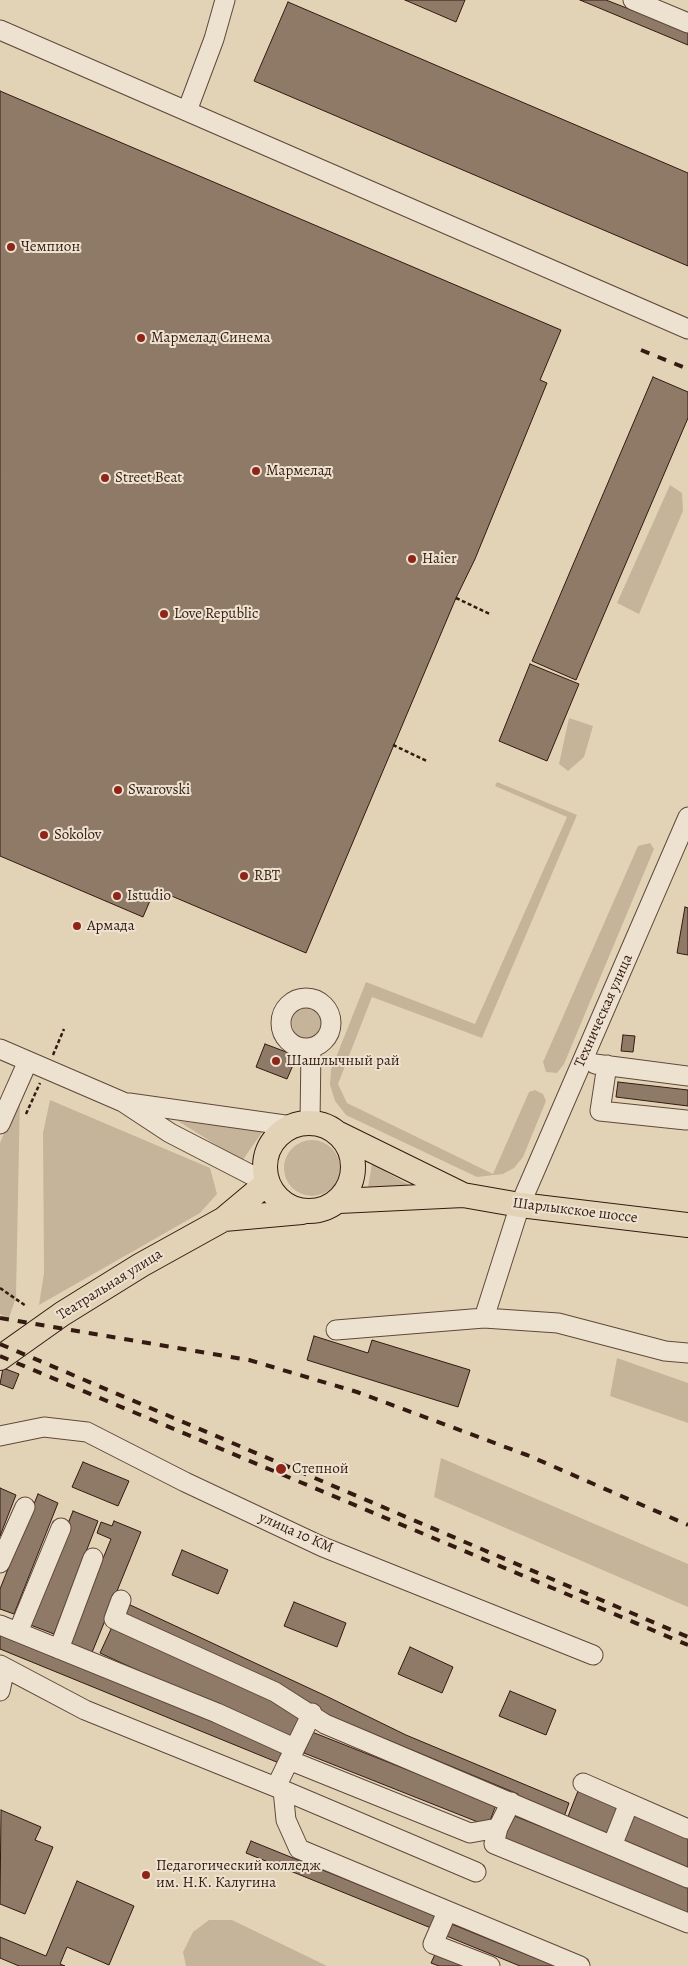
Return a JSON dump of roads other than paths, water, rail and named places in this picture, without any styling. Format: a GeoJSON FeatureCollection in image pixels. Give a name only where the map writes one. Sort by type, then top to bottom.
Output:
{"type":"FeatureCollection","features":[{"type":"Feature","properties":{"kind":"main road"},"geometry":{"type":"LineString","coordinates":[[301,1125],[325,1126],[339,1134],[349,1147],[354,1172],[349,1188],[339,1201],[322,1210],[302,1212],[281,1202],[267,1183],[265,1160],[268,1150],[282,1132],[301,1125]]}},
{"type":"Feature","properties":{"kind":"main road","name":"Шарлыкское шоссе"},"geometry":{"type":"LineString","coordinates":[[339,1134],[463,1194]]}},
{"type":"Feature","properties":{"kind":"main road","name":"Театральная улица"},"geometry":{"type":"LineString","coordinates":[[0,1358],[62,1314],[133,1270],[224,1219],[267,1183]]}},
{"type":"Feature","properties":{"kind":"main road","name":"Шарлыкское шоссе"},"geometry":{"type":"LineString","coordinates":[[339,1201],[463,1194],[520,1205],[688,1225]]}},
{"type":"Feature","properties":{"kind":"main road","name":"Театральная улица"},"geometry":{"type":"LineString","coordinates":[[224,1219],[302,1212]]}},
{"type":"Feature","properties":{"kind":"street"},"geometry":{"type":"LineString","coordinates":[[187,111],[214,39],[225,0]]}},
{"type":"Feature","properties":{"kind":"street"},"geometry":{"type":"LineString","coordinates":[[632,0],[688,23]]}},
{"type":"Feature","properties":{"kind":"street"},"geometry":{"type":"LineString","coordinates":[[0,30],[688,329]]}},
{"type":"Feature","properties":{"kind":"street","name":"Техническая улица"},"geometry":{"type":"LineString","coordinates":[[484,1318],[520,1205],[688,818]]}},
{"type":"Feature","properties":{"kind":"street"},"geometry":{"type":"LineString","coordinates":[[123,1102],[301,1125],[311,1048]]}},
{"type":"Feature","properties":{"kind":"street"},"geometry":{"type":"LineString","coordinates":[[0,1049],[123,1102],[170,1133],[267,1183]]}},
{"type":"Feature","properties":{"kind":"street"},"geometry":{"type":"LineString","coordinates":[[0,1124],[28,1061]]}},
{"type":"Feature","properties":{"kind":"street"},"geometry":{"type":"LineString","coordinates":[[582,1062],[688,1076]]}},
{"type":"Feature","properties":{"kind":"street"},"geometry":{"type":"LineString","coordinates":[[607,1065],[600,1111],[686,1120]]}},
{"type":"Feature","properties":{"kind":"street"},"geometry":{"type":"LineString","coordinates":[[336,1330],[484,1318],[558,1323],[665,1351],[688,1353]]}},
{"type":"Feature","properties":{"kind":"street","name":"улица 10 КМ"},"geometry":{"type":"LineString","coordinates":[[0,1436],[44,1427],[87,1432],[184,1482],[323,1547],[593,1656]]}},
{"type":"Feature","properties":{"kind":"street"},"geometry":{"type":"LineString","coordinates":[[0,1563],[25,1507]]}},
{"type":"Feature","properties":{"kind":"street"},"geometry":{"type":"LineString","coordinates":[[18,1632],[61,1528]]}},
{"type":"Feature","properties":{"kind":"street"},"geometry":{"type":"LineString","coordinates":[[59,1649],[93,1558]]}},
{"type":"Feature","properties":{"kind":"street"},"geometry":{"type":"LineString","coordinates":[[121,1600],[114,1619],[275,1692],[312,1713],[325,1724],[688,1878]]}},
{"type":"Feature","properties":{"kind":"street"},"geometry":{"type":"LineString","coordinates":[[0,1625],[217,1714],[292,1754],[470,1833],[498,1828]]}},
{"type":"Feature","properties":{"kind":"street"},"geometry":{"type":"LineString","coordinates":[[0,1691],[3,1666],[85,1710],[280,1789],[476,1872]]}},
{"type":"Feature","properties":{"kind":"street"},"geometry":{"type":"LineString","coordinates":[[312,1713],[292,1754],[280,1789],[286,1820],[299,1849],[580,1966]]}},
{"type":"Feature","properties":{"kind":"street"},"geometry":{"type":"LineString","coordinates":[[582,1783],[688,1828]]}},
{"type":"Feature","properties":{"kind":"street"},"geometry":{"type":"LineString","coordinates":[[511,1802],[498,1828],[494,1844],[688,1922]]}},
{"type":"Feature","properties":{"kind":"street"},"geometry":{"type":"LineString","coordinates":[[612,1846],[629,1803]]}},
{"type":"Feature","properties":{"kind":"street"},"geometry":{"type":"LineString","coordinates":[[447,1912],[433,1944],[490,1966]]}},
{"type":"Feature","properties":{"kind":"railway"},"geometry":{"type":"LineString","coordinates":[[641,350],[688,369]]}},
{"type":"Feature","properties":{"kind":"railway"},"geometry":{"type":"LineString","coordinates":[[0,1318],[249,1360],[357,1392],[527,1455],[688,1525]]}},
{"type":"Feature","properties":{"kind":"railway"},"geometry":{"type":"LineString","coordinates":[[0,1344],[688,1637]]}},
{"type":"Feature","properties":{"kind":"railway"},"geometry":{"type":"LineString","coordinates":[[0,1356],[688,1645]]}},
{"type":"Feature","properties":{"kind":"place","name":"Чемпион"},"geometry":{"type":"Point","coordinates":[11,247]}},
{"type":"Feature","properties":{"kind":"place","name":"Мармелад Синема"},"geometry":{"type":"Point","coordinates":[141,338]}},
{"type":"Feature","properties":{"kind":"place","name":"Мармелад"},"geometry":{"type":"Point","coordinates":[256,471]}},
{"type":"Feature","properties":{"kind":"place","name":"Street Beat"},"geometry":{"type":"Point","coordinates":[105,478]}},
{"type":"Feature","properties":{"kind":"place","name":"Haier"},"geometry":{"type":"Point","coordinates":[412,559]}},
{"type":"Feature","properties":{"kind":"place","name":"Love Republic"},"geometry":{"type":"Point","coordinates":[164,614]}},
{"type":"Feature","properties":{"kind":"place","name":"Swarovski"},"geometry":{"type":"Point","coordinates":[118,790]}},
{"type":"Feature","properties":{"kind":"place","name":"Sokolov"},"geometry":{"type":"Point","coordinates":[44,835]}},
{"type":"Feature","properties":{"kind":"place","name":"RBT"},"geometry":{"type":"Point","coordinates":[244,876]}},
{"type":"Feature","properties":{"kind":"place","name":"Istudio"},"geometry":{"type":"Point","coordinates":[117,896]}},
{"type":"Feature","properties":{"kind":"place","name":"Армада"},"geometry":{"type":"Point","coordinates":[77,926]}},
{"type":"Feature","properties":{"kind":"place","name":"Шашлычный рай"},"geometry":{"type":"Point","coordinates":[276,1061]}},
{"type":"Feature","properties":{"kind":"place","name":"Степной"},"geometry":{"type":"Point","coordinates":[281,1469]}},
{"type":"Feature","properties":{"kind":"place","name":"Педагогический колледж им. Н.К. Калугина"},"geometry":{"type":"Point","coordinates":[146,1875]}}]}
